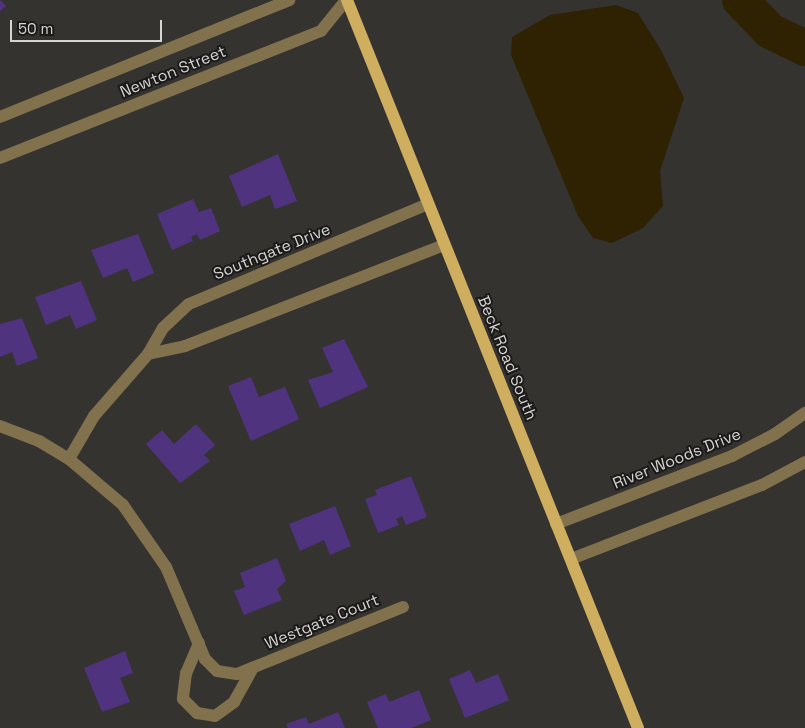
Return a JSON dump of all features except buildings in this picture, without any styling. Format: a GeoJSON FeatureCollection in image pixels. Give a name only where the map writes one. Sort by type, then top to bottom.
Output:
{"type":"FeatureCollection","features":[{"type":"Feature","properties":{"kind":"main road","name":"Beck Road South"},"geometry":{"type":"LineString","coordinates":[[347,0],[638,728]]}},
{"type":"Feature","properties":{"kind":"street","name":"Newton Street"},"geometry":{"type":"LineString","coordinates":[[0,118],[289,0]]}},
{"type":"Feature","properties":{"kind":"street","name":"Newton Street"},"geometry":{"type":"LineString","coordinates":[[0,158],[320,31],[347,0]]}},
{"type":"Feature","properties":{"kind":"street","name":"Southgate Drive"},"geometry":{"type":"LineString","coordinates":[[69,459],[94,416],[148,354],[163,328],[189,304],[428,204]]}},
{"type":"Feature","properties":{"kind":"street"},"geometry":{"type":"LineString","coordinates":[[148,354],[185,346],[444,245]]}},
{"type":"Feature","properties":{"kind":"street","name":"River Woods Drive"},"geometry":{"type":"LineString","coordinates":[[556,524],[732,456],[775,434],[805,412]]}},
{"type":"Feature","properties":{"kind":"street"},"geometry":{"type":"LineString","coordinates":[[0,426],[39,441],[69,459]]}},
{"type":"Feature","properties":{"kind":"street","name":"Westgate Court"},"geometry":{"type":"LineString","coordinates":[[69,459],[106,487],[142,528],[166,567],[205,659],[217,671],[237,674],[403,607]]}},
{"type":"Feature","properties":{"kind":"street"},"geometry":{"type":"LineString","coordinates":[[571,559],[762,485],[805,462]]}},
{"type":"Feature","properties":{"kind":"street","name":"Westgate Court"},"geometry":{"type":"LineString","coordinates":[[199,643],[186,673],[183,699],[197,713],[215,716],[234,702],[253,668]]}},
{"type":"Feature","properties":{"kind":"shaded area"},"geometry":{"type":"Polygon","coordinates":[[[616,5],[638,13],[662,52],[684,98],[660,171],[663,206],[643,228],[612,243],[593,238],[578,216],[511,55],[512,37],[550,15],[616,5]]]}},
{"type":"Feature","properties":{"kind":"waterway"},"geometry":{"type":"LineString","coordinates":[[740,0],[770,31],[805,48]]}}]}
